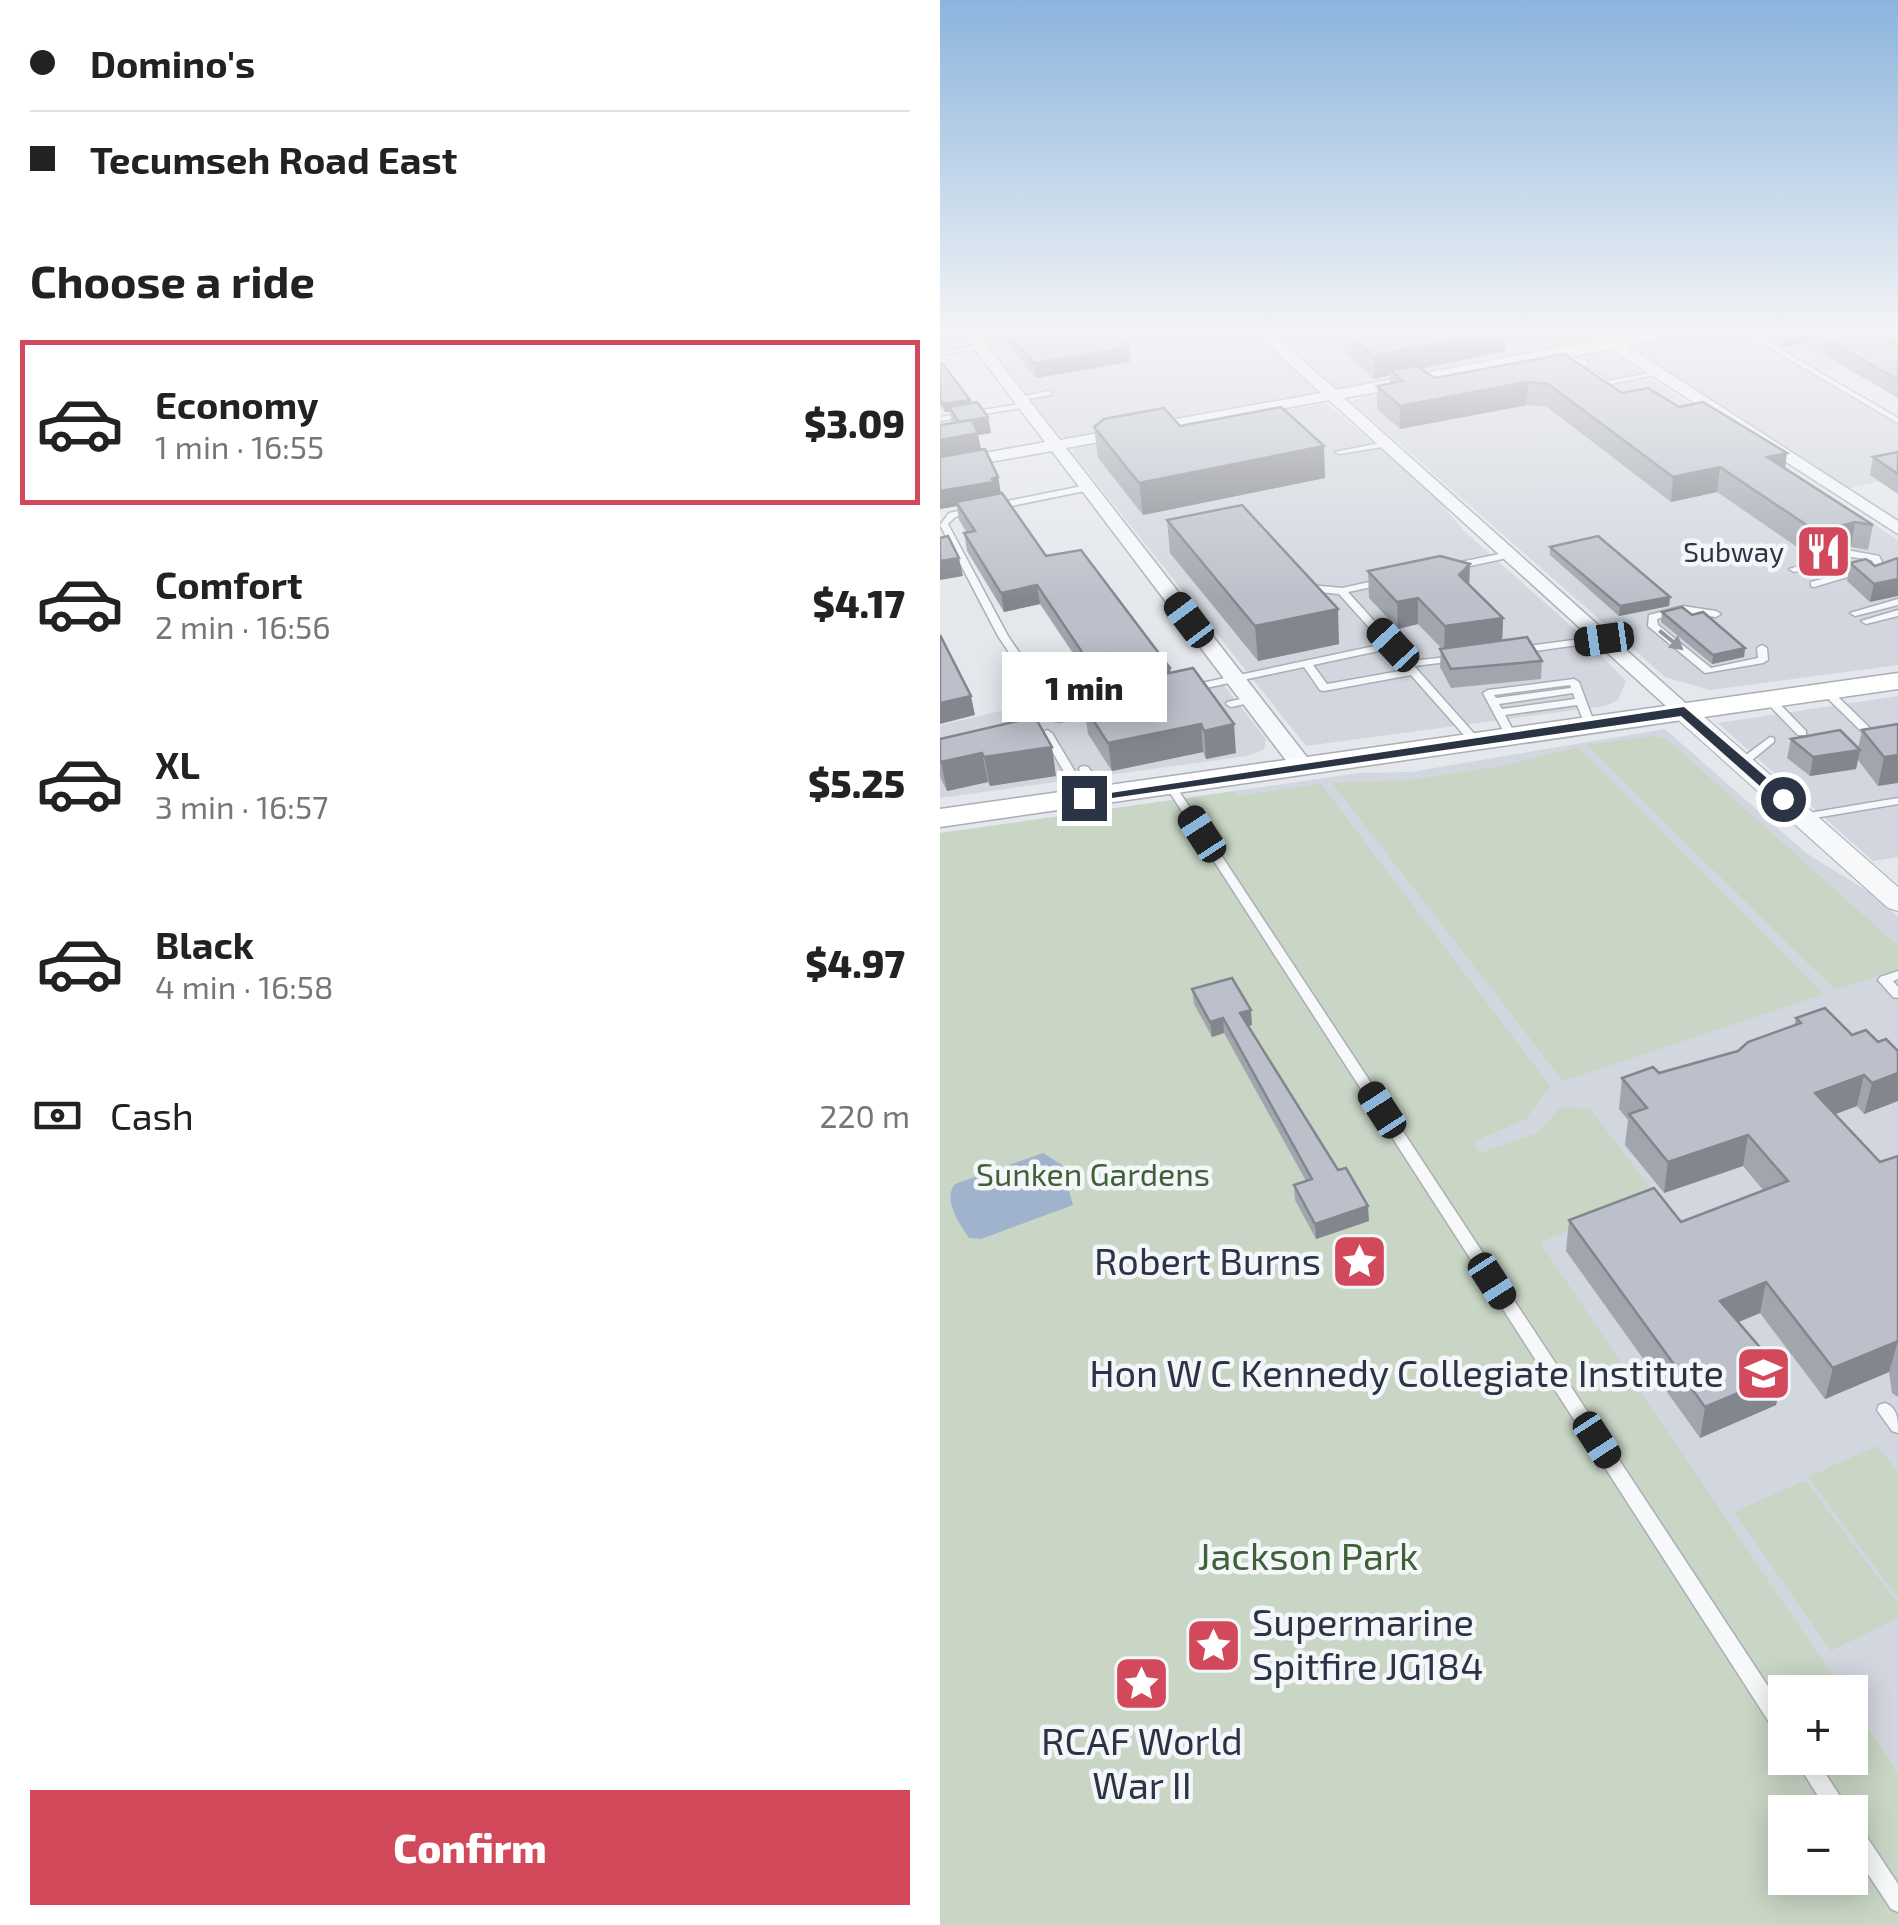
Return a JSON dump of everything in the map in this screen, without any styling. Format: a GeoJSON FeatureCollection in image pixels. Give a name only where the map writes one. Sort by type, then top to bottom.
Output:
{"type":"FeatureCollection","features":[{"type":"Feature","properties":{"kind":"main road"},"geometry":{"type":"LineString","coordinates":[[940,818],[1090,787],[1170,785],[1475,742],[1501,717],[1583,706],[1684,712],[1898,681]]}},
{"type":"Feature","properties":{"kind":"street"},"geometry":{"type":"LineString","coordinates":[[1036,421],[1233,678],[1241,702],[1302,766]]}},
{"type":"Feature","properties":{"kind":"street"},"geometry":{"type":"LineString","coordinates":[[940,466],[1211,421]]}},
{"type":"Feature","properties":{"kind":"street"},"geometry":{"type":"LineString","coordinates":[[1360,421],[1898,902]]}},
{"type":"Feature","properties":{"kind":"street"},"geometry":{"type":"LineString","coordinates":[[1731,421],[1898,529]]}},
{"type":"Feature","properties":{"kind":"lane"},"geometry":{"type":"LineString","coordinates":[[1339,452],[1385,444]]}},
{"type":"Feature","properties":{"kind":"lane"},"geometry":{"type":"LineString","coordinates":[[1087,488],[952,515],[944,524],[1003,636],[1060,719],[1108,708]]}},
{"type":"Feature","properties":{"kind":"lane"},"geometry":{"type":"LineString","coordinates":[[1444,569],[1509,554]]}},
{"type":"Feature","properties":{"kind":"lane"},"geometry":{"type":"LineString","coordinates":[[1794,569],[1852,554],[1876,558],[1880,566],[1818,586],[1898,570]]}},
{"type":"Feature","properties":{"kind":"lane"},"geometry":{"type":"LineString","coordinates":[[1302,585],[1342,592],[1396,580]]}},
{"type":"Feature","properties":{"kind":"lane"},"geometry":{"type":"LineString","coordinates":[[1342,592],[1475,742]]}},
{"type":"Feature","properties":{"kind":"lane"},"geometry":{"type":"LineString","coordinates":[[1855,613],[1898,602]]}},
{"type":"Feature","properties":{"kind":"lane"},"geometry":{"type":"LineString","coordinates":[[1716,614],[1683,610],[1652,617],[1653,626],[1709,671],[1764,660],[1762,648]]}},
{"type":"Feature","properties":{"kind":"lane"},"geometry":{"type":"LineString","coordinates":[[1866,622],[1898,613]]}},
{"type":"Feature","properties":{"kind":"lane"},"geometry":{"type":"LineString","coordinates":[[1500,653],[1604,639]]}},
{"type":"Feature","properties":{"kind":"lane"},"geometry":{"type":"LineString","coordinates":[[1171,692],[1393,645]]}},
{"type":"Feature","properties":{"kind":"lane"},"geometry":{"type":"LineString","coordinates":[[1306,663],[1324,688],[1464,658]]}},
{"type":"Feature","properties":{"kind":"lane"},"geometry":{"type":"LineString","coordinates":[[1501,717],[1488,693],[1574,682],[1583,706]]}},
{"type":"Feature","properties":{"kind":"lane"},"geometry":{"type":"LineString","coordinates":[[1826,691],[1865,729]]}},
{"type":"Feature","properties":{"kind":"lane"},"geometry":{"type":"LineString","coordinates":[[1769,699],[1802,733]]}},
{"type":"Feature","properties":{"kind":"lane"},"geometry":{"type":"LineString","coordinates":[[1047,734],[1090,787]]}},
{"type":"Feature","properties":{"kind":"lane"},"geometry":{"type":"LineString","coordinates":[[1742,763],[1770,740]]}},
{"type":"Feature","properties":{"kind":"lane"},"geometry":{"type":"LineString","coordinates":[[1170,785],[1768,1703]]}},
{"type":"Feature","properties":{"kind":"lane"},"geometry":{"type":"LineString","coordinates":[[1803,817],[1898,801]]}},
{"type":"Feature","properties":{"kind":"lane"},"geometry":{"type":"LineString","coordinates":[[1898,975],[1884,980],[1898,994]]}},
{"type":"Feature","properties":{"kind":"lane"},"geometry":{"type":"LineString","coordinates":[[1885,1410],[1898,1426]]}},
{"type":"Feature","properties":{"kind":"lane"},"geometry":{"type":"LineString","coordinates":[[1868,1856],[1898,1902]]}},
{"type":"Feature","properties":{"kind":"shaded area"},"geometry":{"type":"Polygon","coordinates":[[[1048,421],[1168,421],[1063,440],[1048,421]]]}},
{"type":"Feature","properties":{"kind":"shaded area"},"geometry":{"type":"Polygon","coordinates":[[[1220,421],[1347,421],[1435,496],[1463,530],[1579,633],[1626,681],[1618,700],[1605,706],[1306,746],[1073,453],[1072,447],[1220,421]]]}},
{"type":"Feature","properties":{"kind":"shaded area"},"geometry":{"type":"Polygon","coordinates":[[[1373,421],[1715,421],[1898,540],[1898,665],[1710,690],[1665,677],[1373,421]]]}},
{"type":"Feature","properties":{"kind":"shaded area"},"geometry":{"type":"Polygon","coordinates":[[[1742,421],[1898,421],[1898,477],[1848,488],[1742,421]]]}},
{"type":"Feature","properties":{"kind":"shaded area"},"geometry":{"type":"Polygon","coordinates":[[[1218,678],[1266,739],[1264,749],[1247,756],[940,798],[940,725],[1053,699],[1068,714],[1218,678]]]}},
{"type":"Feature","properties":{"kind":"shaded area"},"geometry":{"type":"Polygon","coordinates":[[[1898,696],[1898,857],[1873,861],[1718,723],[1898,696]]]}},
{"type":"Feature","properties":{"kind":"shaded area","name":"Hon W C Kennedy Collegiate Institute"},"geometry":{"type":"Polygon","coordinates":[[[1665,729],[1806,853],[1874,895],[1898,917],[1898,1772],[1868,1728],[1868,1675],[1833,1675],[1235,791],[1359,773],[1411,772],[1665,729]]]}},
{"type":"Feature","properties":{"kind":"green space"},"geometry":{"type":"Polygon","coordinates":[[[1654,736],[1667,739],[1898,946],[1898,969],[1835,990],[1587,745],[1654,736]]]}},
{"type":"Feature","properties":{"kind":"green space"},"geometry":{"type":"Polygon","coordinates":[[[1578,747],[1824,994],[1563,1081],[1332,783],[1411,780],[1507,765],[1578,747]]]}},
{"type":"Feature","properties":{"kind":"green space","name":"Jackson Park"},"geometry":{"type":"Polygon","coordinates":[[[1321,784],[1550,1086],[1526,1119],[1473,1142],[1480,1153],[1537,1133],[1561,1107],[1590,1109],[1657,1196],[1540,1242],[1833,1675],[1768,1675],[1768,1775],[1868,1775],[1868,1728],[1898,1772],[1898,1925],[940,1925],[940,833],[1235,791],[1238,796],[1321,784]]]}},
{"type":"Feature","properties":{"kind":"green space"},"geometry":{"type":"Polygon","coordinates":[[[1877,1446],[1898,1472],[1898,1598],[1808,1477],[1877,1446]]]}},
{"type":"Feature","properties":{"kind":"green space"},"geometry":{"type":"Polygon","coordinates":[[[1805,1480],[1898,1604],[1898,1618],[1831,1651],[1734,1512],[1805,1480]]]}},
{"type":"Feature","properties":{"kind":"water"},"geometry":{"type":"Polygon","coordinates":[[[1043,1153],[1062,1165],[1073,1205],[981,1239],[969,1238],[951,1204],[955,1184],[1043,1153]]]}},
{"type":"Feature","properties":{"kind":"building"},"geometry":{"type":"Polygon","coordinates":[[[972,421],[978,433],[940,440],[940,425],[972,421]]]}},
{"type":"Feature","properties":{"kind":"building"},"geometry":{"type":"Polygon","coordinates":[[[1102,421],[1175,421],[1180,426],[1207,421],[1296,421],[1324,446],[1139,483],[1094,427],[1102,421]]]}},
{"type":"Feature","properties":{"kind":"building"},"geometry":{"type":"Polygon","coordinates":[[[1598,421],[1734,421],[1787,453],[1767,457],[1873,525],[1855,522],[1817,532],[1720,467],[1673,477],[1598,421]]]}},
{"type":"Feature","properties":{"kind":"building"},"geometry":{"type":"Polygon","coordinates":[[[985,449],[998,477],[992,479],[994,482],[940,491],[940,457],[985,449]]]}},
{"type":"Feature","properties":{"kind":"building"},"geometry":{"type":"Polygon","coordinates":[[[1898,452],[1898,474],[1873,457],[1898,452]]]}},
{"type":"Feature","properties":{"kind":"building"},"geometry":{"type":"Polygon","coordinates":[[[1002,493],[1046,556],[1081,550],[1170,668],[1125,678],[1109,653],[1086,658],[1037,585],[1001,593],[964,533],[975,531],[956,502],[1002,493]]]}},
{"type":"Feature","properties":{"kind":"building"},"geometry":{"type":"Polygon","coordinates":[[[1242,505],[1338,609],[1255,626],[1167,520],[1242,505]]]}},
{"type":"Feature","properties":{"kind":"building"},"geometry":{"type":"Polygon","coordinates":[[[948,536],[959,558],[940,561],[940,538],[948,536]]]}},
{"type":"Feature","properties":{"kind":"building"},"geometry":{"type":"Polygon","coordinates":[[[1598,536],[1670,597],[1620,606],[1550,547],[1598,536]]]}},
{"type":"Feature","properties":{"kind":"building"},"geometry":{"type":"Polygon","coordinates":[[[1440,556],[1470,564],[1459,575],[1503,618],[1445,626],[1418,598],[1397,602],[1368,571],[1440,556]]]}},
{"type":"Feature","properties":{"kind":"building"},"geometry":{"type":"Polygon","coordinates":[[[1898,558],[1898,579],[1874,584],[1850,563],[1866,559],[1875,566],[1898,558]]]}},
{"type":"Feature","properties":{"kind":"building"},"geometry":{"type":"Polygon","coordinates":[[[1682,607],[1692,615],[1703,612],[1745,648],[1713,655],[1662,612],[1682,607]]]}},
{"type":"Feature","properties":{"kind":"building"},"geometry":{"type":"Polygon","coordinates":[[[940,635],[971,696],[940,703],[940,635]]]}},
{"type":"Feature","properties":{"kind":"building"},"geometry":{"type":"Polygon","coordinates":[[[1527,637],[1542,661],[1451,669],[1440,649],[1527,637]]]}},
{"type":"Feature","properties":{"kind":"building"},"geometry":{"type":"Polygon","coordinates":[[[1193,668],[1234,724],[1204,731],[1201,724],[1108,743],[1084,706],[1140,694],[1132,681],[1193,668]]]}},
{"type":"Feature","properties":{"kind":"building"},"geometry":{"type":"Polygon","coordinates":[[[1035,717],[1052,747],[940,760],[940,739],[1035,717]]]}},
{"type":"Feature","properties":{"kind":"building"},"geometry":{"type":"Polygon","coordinates":[[[1898,724],[1898,755],[1884,757],[1862,730],[1898,724]]]}},
{"type":"Feature","properties":{"kind":"building"},"geometry":{"type":"Polygon","coordinates":[[[1840,730],[1860,750],[1813,757],[1791,739],[1840,730]]]}},
{"type":"Feature","properties":{"kind":"building"},"geometry":{"type":"Polygon","coordinates":[[[1232,978],[1251,1010],[1240,1013],[1338,1170],[1346,1168],[1368,1206],[1315,1224],[1294,1185],[1312,1179],[1223,1018],[1210,1022],[1192,989],[1232,978]]]}},
{"type":"Feature","properties":{"kind":"building"},"geometry":{"type":"Polygon","coordinates":[[[1825,1008],[1852,1035],[1866,1030],[1878,1042],[1886,1039],[1898,1051],[1898,1073],[1872,1083],[1864,1075],[1815,1093],[1880,1162],[1898,1156],[1898,1341],[1833,1368],[1766,1282],[1720,1301],[1783,1374],[1705,1407],[1569,1220],[1654,1188],[1681,1222],[1788,1181],[1748,1135],[1668,1162],[1629,1114],[1647,1108],[1622,1078],[1653,1067],[1659,1073],[1738,1051],[1748,1042],[1801,1023],[1796,1018],[1825,1008]]]}},
{"type":"Feature","properties":{"kind":"place","name":"Subway"},"geometry":{"type":"Point","coordinates":[1823,552]}},
{"type":"Feature","properties":{"kind":"place","name":"Robert Burns"},"geometry":{"type":"Point","coordinates":[1360,1262]}},
{"type":"Feature","properties":{"kind":"place","name":"Hon W C Kennedy Collegiate Institute"},"geometry":{"type":"Point","coordinates":[1763,1374]}},
{"type":"Feature","properties":{"kind":"place","name":"Supermarine Spitfire JG184"},"geometry":{"type":"Point","coordinates":[1213,1645]}},
{"type":"Feature","properties":{"kind":"place","name":"RCAF World War II"},"geometry":{"type":"Point","coordinates":[1142,1684]}},
{"type":"Feature","properties":{"kind":"route"},"geometry":{"type":"LineString","coordinates":[[1084,798],[1684,712],[1783,799]]}},
{"type":"Feature","properties":{"kind":"park label","name":"Sunken Gardens"},"geometry":{"type":"Point","coordinates":[1093,1175]}}]}
